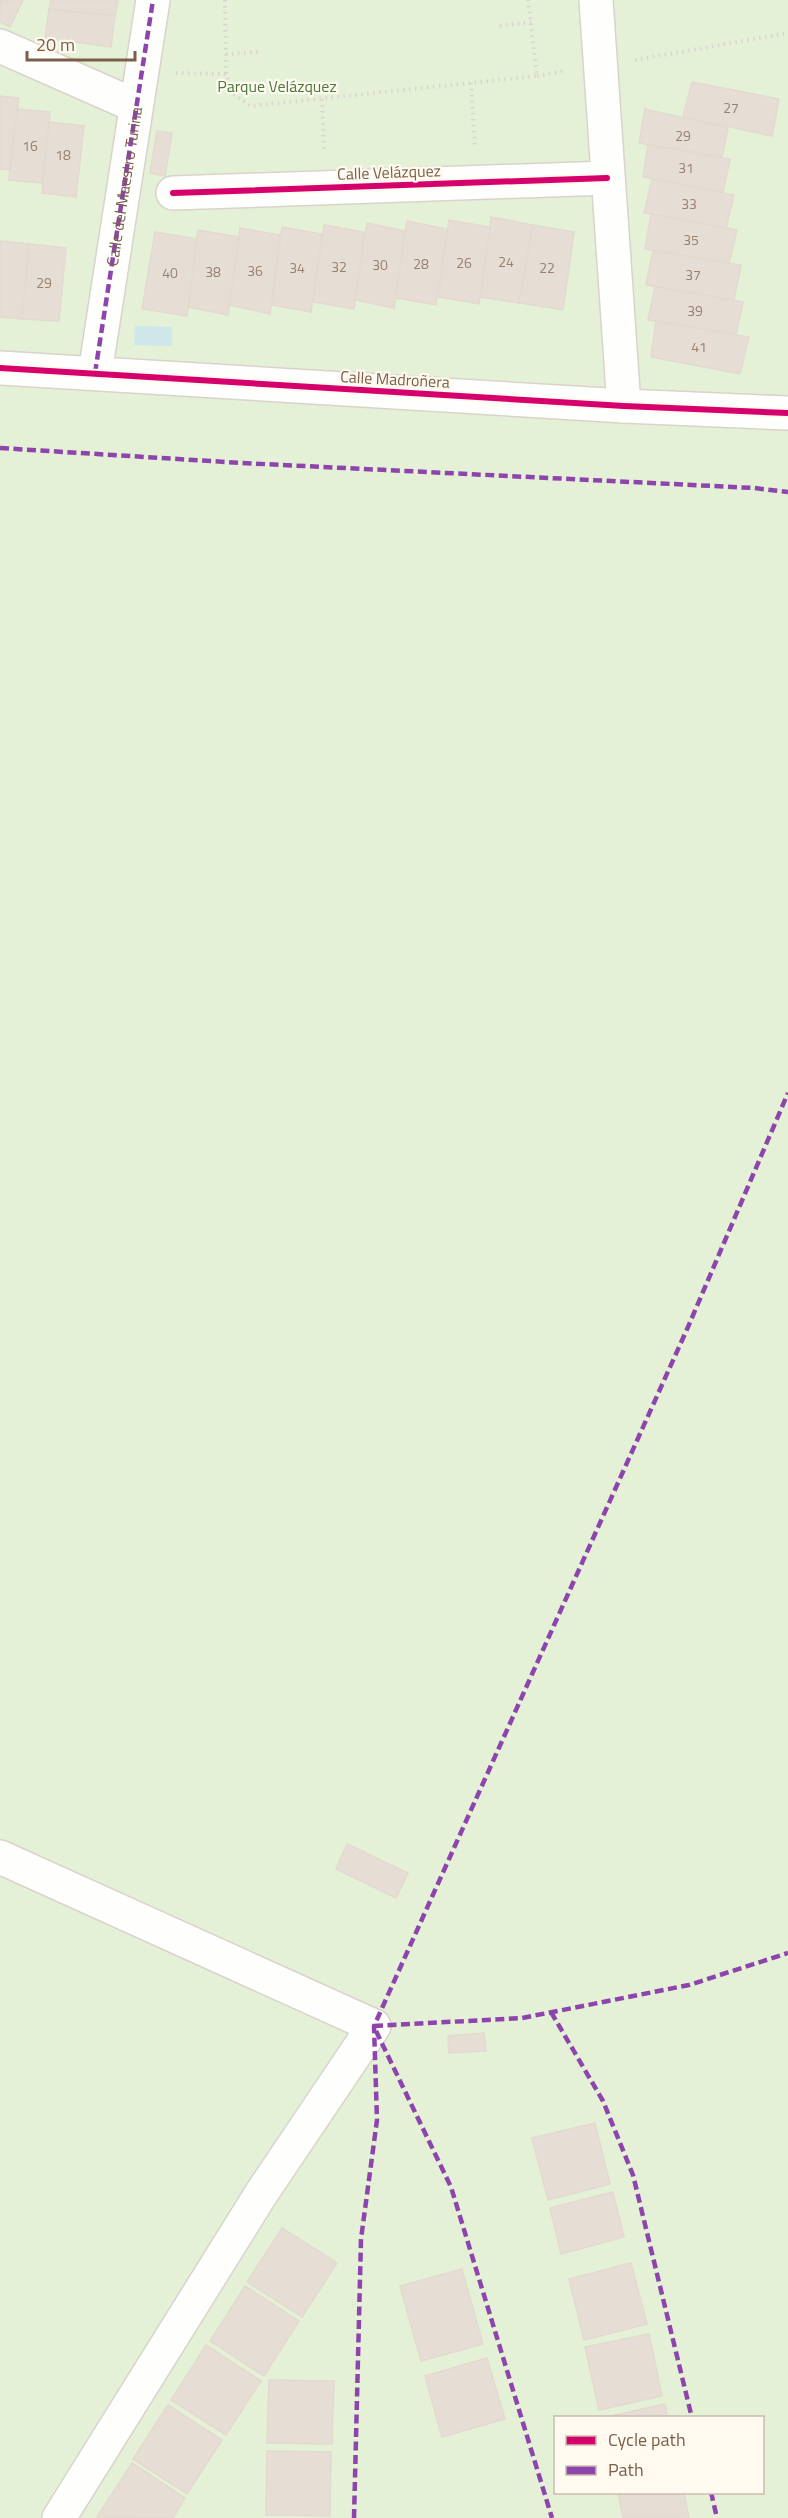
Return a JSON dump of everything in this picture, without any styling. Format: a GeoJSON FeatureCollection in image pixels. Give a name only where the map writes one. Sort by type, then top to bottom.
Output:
{"type":"FeatureCollection","features":[{"type":"Feature","properties":{"kind":"street","name":"Calle del Maestro Turina"},"geometry":{"type":"LineString","coordinates":[[95,373],[153,0]]}},
{"type":"Feature","properties":{"kind":"street"},"geometry":{"type":"LineString","coordinates":[[596,0],[624,406]]}},
{"type":"Feature","properties":{"kind":"street"},"geometry":{"type":"LineString","coordinates":[[0,46],[136,106]]}},
{"type":"Feature","properties":{"kind":"street","name":"Calle Velázquez"},"geometry":{"type":"LineString","coordinates":[[173,193],[607,178]]}},
{"type":"Feature","properties":{"kind":"street","name":"Calle Madroñera"},"geometry":{"type":"LineString","coordinates":[[0,368],[624,406],[788,413]]}},
{"type":"Feature","properties":{"kind":"street"},"geometry":{"type":"LineString","coordinates":[[0,1857],[374,2026],[261,2194],[59,2518]]}},
{"type":"Feature","properties":{"kind":"path"},"geometry":{"type":"LineString","coordinates":[[225,0],[226,74],[232,93],[250,106],[537,76],[528,0]]}},
{"type":"Feature","properties":{"kind":"path"},"geometry":{"type":"LineString","coordinates":[[500,26],[531,22]]}},
{"type":"Feature","properties":{"kind":"path"},"geometry":{"type":"LineString","coordinates":[[664,56],[788,33]]}},
{"type":"Feature","properties":{"kind":"path"},"geometry":{"type":"LineString","coordinates":[[226,54],[262,52]]}},
{"type":"Feature","properties":{"kind":"path"},"geometry":{"type":"LineString","coordinates":[[165,73],[226,74]]}},
{"type":"Feature","properties":{"kind":"path"},"geometry":{"type":"LineString","coordinates":[[471,83],[475,152]]}},
{"type":"Feature","properties":{"kind":"path"},"geometry":{"type":"LineString","coordinates":[[322,99],[324,158]]}},
{"type":"Feature","properties":{"kind":"green space","name":"Parque Velázquez"},"geometry":{"type":"Polygon","coordinates":[[[0,0],[788,0],[788,2518],[0,2518],[0,0]]]}},
{"type":"Feature","properties":{"kind":"water"},"geometry":{"type":"Polygon","coordinates":[[[135,326],[172,327],[172,346],[134,345],[135,326]]]}},
{"type":"Feature","properties":{"kind":"building"},"geometry":{"type":"Polygon","coordinates":[[[0,0],[23,0],[10,27],[0,22],[0,0]]]}},
{"type":"Feature","properties":{"kind":"building"},"geometry":{"type":"Polygon","coordinates":[[[51,0],[118,0],[115,16],[49,9],[51,0]]]}},
{"type":"Feature","properties":{"kind":"building"},"geometry":{"type":"Polygon","coordinates":[[[49,9],[115,16],[111,47],[45,38],[49,9]]]}},
{"type":"Feature","properties":{"kind":"building"},"geometry":{"type":"Polygon","coordinates":[[[692,82],[779,99],[772,136],[683,117],[692,82]]]}},
{"type":"Feature","properties":{"kind":"building"},"geometry":{"type":"Polygon","coordinates":[[[0,96],[19,98],[10,170],[0,169],[0,96]]]}},
{"type":"Feature","properties":{"kind":"building"},"geometry":{"type":"Polygon","coordinates":[[[17,109],[50,112],[42,183],[9,180],[17,109]]]}},
{"type":"Feature","properties":{"kind":"building"},"geometry":{"type":"Polygon","coordinates":[[[645,109],[728,128],[722,157],[639,143],[645,109]]]}},
{"type":"Feature","properties":{"kind":"building"},"geometry":{"type":"Polygon","coordinates":[[[49,122],[84,126],[76,197],[42,193],[49,122]]]}},
{"type":"Feature","properties":{"kind":"building"},"geometry":{"type":"Polygon","coordinates":[[[157,131],[172,133],[165,176],[150,173],[157,131]]]}},
{"type":"Feature","properties":{"kind":"building"},"geometry":{"type":"Polygon","coordinates":[[[648,145],[730,159],[723,192],[643,177],[648,145]]]}},
{"type":"Feature","properties":{"kind":"building"},"geometry":{"type":"Polygon","coordinates":[[[652,179],[734,195],[726,228],[644,213],[652,179]]]}},
{"type":"Feature","properties":{"kind":"building"},"geometry":{"type":"Polygon","coordinates":[[[651,214],[737,230],[729,263],[645,249],[651,214]]]}},
{"type":"Feature","properties":{"kind":"building"},"geometry":{"type":"Polygon","coordinates":[[[491,217],[533,225],[519,303],[481,297],[491,217]]]}},
{"type":"Feature","properties":{"kind":"building"},"geometry":{"type":"Polygon","coordinates":[[[449,220],[490,227],[479,304],[438,297],[449,220]]]}},
{"type":"Feature","properties":{"kind":"building"},"geometry":{"type":"Polygon","coordinates":[[[407,221],[447,229],[436,305],[395,298],[407,221]]]}},
{"type":"Feature","properties":{"kind":"building"},"geometry":{"type":"Polygon","coordinates":[[[367,223],[405,231],[394,308],[355,300],[367,223]]]}},
{"type":"Feature","properties":{"kind":"building"},"geometry":{"type":"Polygon","coordinates":[[[324,225],[364,232],[354,309],[313,302],[324,225]]]}},
{"type":"Feature","properties":{"kind":"building"},"geometry":{"type":"Polygon","coordinates":[[[533,225],[574,232],[563,310],[519,303],[533,225]]]}},
{"type":"Feature","properties":{"kind":"building"},"geometry":{"type":"Polygon","coordinates":[[[282,227],[322,234],[311,312],[272,305],[282,227]]]}},
{"type":"Feature","properties":{"kind":"building"},"geometry":{"type":"Polygon","coordinates":[[[240,228],[280,235],[270,314],[229,305],[240,228]]]}},
{"type":"Feature","properties":{"kind":"building"},"geometry":{"type":"Polygon","coordinates":[[[198,230],[239,237],[228,315],[188,307],[198,230]]]}},
{"type":"Feature","properties":{"kind":"building"},"geometry":{"type":"Polygon","coordinates":[[[155,232],[197,239],[187,316],[142,309],[155,232]]]}},
{"type":"Feature","properties":{"kind":"building"},"geometry":{"type":"Polygon","coordinates":[[[0,241],[29,244],[22,319],[0,317],[0,241]]]}},
{"type":"Feature","properties":{"kind":"building"},"geometry":{"type":"Polygon","coordinates":[[[29,244],[66,248],[59,321],[22,319],[29,244]]]}},
{"type":"Feature","properties":{"kind":"building"},"geometry":{"type":"Polygon","coordinates":[[[653,251],[741,265],[734,300],[646,285],[653,251]]]}},
{"type":"Feature","properties":{"kind":"building"},"geometry":{"type":"Polygon","coordinates":[[[655,287],[743,302],[736,334],[648,320],[655,287]]]}},
{"type":"Feature","properties":{"kind":"building"},"geometry":{"type":"Polygon","coordinates":[[[656,321],[749,337],[740,374],[651,357],[656,321]]]}},
{"type":"Feature","properties":{"kind":"building"},"geometry":{"type":"Polygon","coordinates":[[[347,1844],[408,1873],[396,1898],[336,1869],[347,1844]]]}},
{"type":"Feature","properties":{"kind":"building"},"geometry":{"type":"Polygon","coordinates":[[[484,2033],[486,2051],[449,2053],[448,2036],[484,2033]]]}},
{"type":"Feature","properties":{"kind":"building"},"geometry":{"type":"Polygon","coordinates":[[[595,2123],[610,2184],[548,2200],[532,2138],[595,2123]]]}},
{"type":"Feature","properties":{"kind":"building"},"geometry":{"type":"Polygon","coordinates":[[[613,2192],[624,2237],[561,2254],[550,2208],[613,2192]]]}},
{"type":"Feature","properties":{"kind":"building"},"geometry":{"type":"Polygon","coordinates":[[[282,2228],[337,2263],[302,2317],[247,2282],[282,2228]]]}},
{"type":"Feature","properties":{"kind":"building"},"geometry":{"type":"Polygon","coordinates":[[[631,2263],[647,2324],[584,2340],[569,2279],[631,2263]]]}},
{"type":"Feature","properties":{"kind":"building"},"geometry":{"type":"Polygon","coordinates":[[[462,2269],[483,2344],[421,2361],[400,2286],[462,2269]]]}},
{"type":"Feature","properties":{"kind":"building"},"geometry":{"type":"Polygon","coordinates":[[[245,2286],[299,2321],[264,2376],[210,2341],[245,2286]]]}},
{"type":"Feature","properties":{"kind":"building"},"geometry":{"type":"Polygon","coordinates":[[[649,2334],[662,2396],[599,2410],[585,2347],[649,2334]]]}},
{"type":"Feature","properties":{"kind":"building"},"geometry":{"type":"Polygon","coordinates":[[[206,2345],[261,2381],[226,2435],[171,2400],[206,2345]]]}},
{"type":"Feature","properties":{"kind":"building"},"geometry":{"type":"Polygon","coordinates":[[[487,2358],[505,2419],[442,2437],[425,2376],[487,2358]]]}},
{"type":"Feature","properties":{"kind":"building"},"geometry":{"type":"Polygon","coordinates":[[[269,2380],[334,2381],[332,2444],[267,2443],[269,2380]]]}},
{"type":"Feature","properties":{"kind":"building"},"geometry":{"type":"Polygon","coordinates":[[[665,2404],[668,2416],[611,2416],[665,2404]]]}},
{"type":"Feature","properties":{"kind":"building"},"geometry":{"type":"Polygon","coordinates":[[[168,2405],[222,2440],[187,2494],[133,2459],[168,2405]]]}},
{"type":"Feature","properties":{"kind":"building"},"geometry":{"type":"Polygon","coordinates":[[[267,2451],[331,2452],[330,2516],[266,2515],[267,2451]]]}},
{"type":"Feature","properties":{"kind":"building"},"geometry":{"type":"Polygon","coordinates":[[[132,2463],[185,2498],[173,2518],[97,2517],[132,2463]]]}},
{"type":"Feature","properties":{"kind":"building"},"geometry":{"type":"Polygon","coordinates":[[[618,2494],[684,2494],[689,2518],[623,2518],[618,2494]]]}},
{"type":"Feature","properties":{"kind":"marked path"},"geometry":{"type":"LineString","coordinates":[[95,373],[153,0]]}},
{"type":"Feature","properties":{"kind":"marked path"},"geometry":{"type":"LineString","coordinates":[[0,448],[242,463],[754,488],[788,492]]}},
{"type":"Feature","properties":{"kind":"marked path"},"geometry":{"type":"LineString","coordinates":[[354,2518],[361,2239],[377,2120],[374,2026],[688,1327],[788,1093]]}},
{"type":"Feature","properties":{"kind":"marked path"},"geometry":{"type":"LineString","coordinates":[[374,2026],[522,2018],[689,1985],[788,1953]]}},
{"type":"Feature","properties":{"kind":"marked path"},"geometry":{"type":"LineString","coordinates":[[551,2012],[603,2101],[633,2175],[692,2416]]}},
{"type":"Feature","properties":{"kind":"marked path"},"geometry":{"type":"LineString","coordinates":[[376,2031],[451,2187],[552,2518]]}},
{"type":"Feature","properties":{"kind":"marked path"},"geometry":{"type":"LineString","coordinates":[[711,2494],[717,2518]]}},
{"type":"Feature","properties":{"kind":"cycle path"},"geometry":{"type":"LineString","coordinates":[[173,193],[607,178]]}},
{"type":"Feature","properties":{"kind":"cycle path"},"geometry":{"type":"LineString","coordinates":[[0,368],[624,406],[788,413]]}}]}
